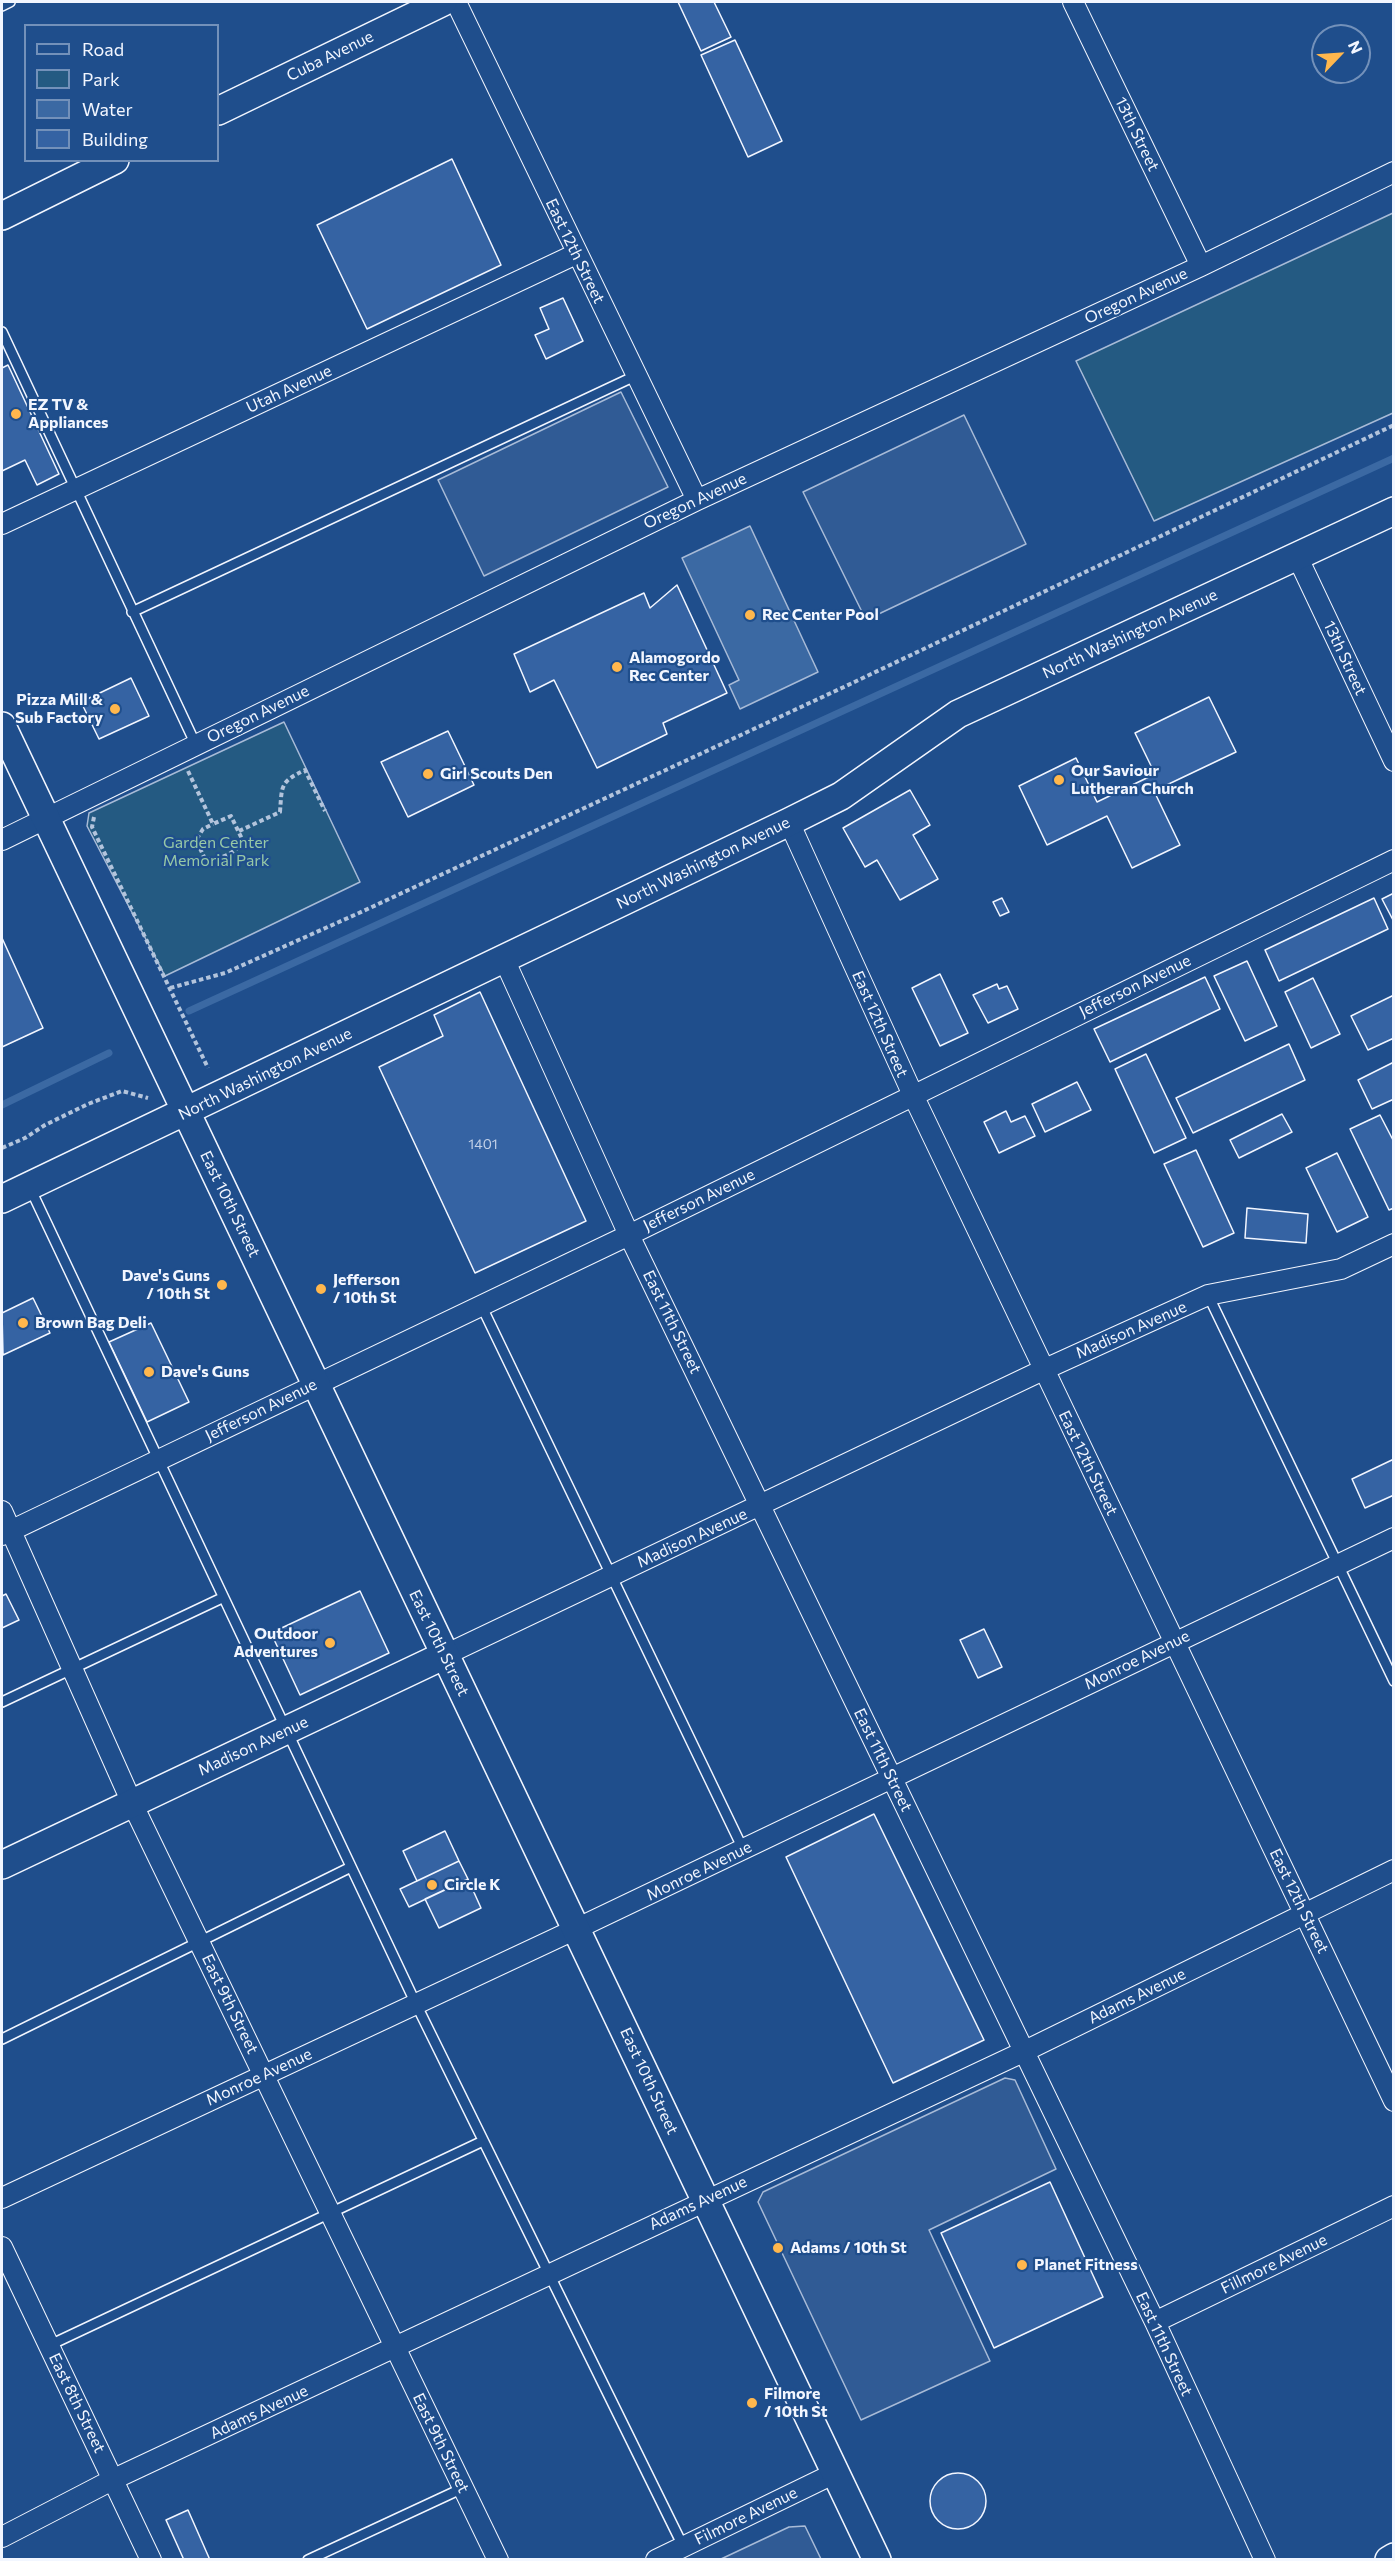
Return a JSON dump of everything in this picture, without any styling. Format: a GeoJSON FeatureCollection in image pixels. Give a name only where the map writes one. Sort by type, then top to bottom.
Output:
{"type":"FeatureCollection","features":[{"type":"Feature","properties":{"kind":"main road","name":"Cuba Avenue"},"geometry":{"type":"LineString","coordinates":[[219,111],[443,2]]}},
{"type":"Feature","properties":{"kind":"main road"},"geometry":{"type":"LineString","coordinates":[[2,216],[111,162]]}},
{"type":"Feature","properties":{"kind":"main road","name":"North Washington Avenue"},"geometry":{"type":"LineString","coordinates":[[2,1198],[789,822],[841,796],[958,714],[1394,511]]}},
{"type":"Feature","properties":{"kind":"main road","name":"East 10th Street"},"geometry":{"type":"LineString","coordinates":[[2,726],[877,2559]]}},
{"type":"Feature","properties":{"kind":"main road","name":"Madison Avenue"},"geometry":{"type":"LineString","coordinates":[[2,1865],[445,1655]]}},
{"type":"Feature","properties":{"kind":"main road"},"geometry":{"type":"LineString","coordinates":[[1389,2559],[1394,2558]]}},
{"type":"Feature","properties":{"kind":"street","name":"East 12th Street"},"geometry":{"type":"LineString","coordinates":[[456,2],[697,500]]}},
{"type":"Feature","properties":{"kind":"street","name":"13th Street"},"geometry":{"type":"LineString","coordinates":[[1073,2],[1201,266]]}},
{"type":"Feature","properties":{"kind":"street","name":"Oregon Avenue"},"geometry":{"type":"LineString","coordinates":[[2,840],[697,500],[1201,266],[1394,172]]}},
{"type":"Feature","properties":{"kind":"street","name":"Utah Avenue"},"geometry":{"type":"LineString","coordinates":[[2,524],[576,254]]}},
{"type":"Feature","properties":{"kind":"street","name":"13th Street"},"geometry":{"type":"LineString","coordinates":[[1297,556],[1394,761]]}},
{"type":"Feature","properties":{"kind":"street","name":"East 12th Street"},"geometry":{"type":"LineString","coordinates":[[789,822],[913,1095],[1043,1370],[1394,2101]]}},
{"type":"Feature","properties":{"kind":"street","name":"Jefferson Avenue"},"geometry":{"type":"LineString","coordinates":[[7,1533],[629,1235],[1394,860]]}},
{"type":"Feature","properties":{"kind":"street","name":"East 11th Street"},"geometry":{"type":"LineString","coordinates":[[504,959],[629,1235],[762,1505],[1023,2052],[1155,2322],[1265,2559]]}},
{"type":"Feature","properties":{"kind":"street","name":"Madison Avenue"},"geometry":{"type":"LineString","coordinates":[[445,1655],[1043,1370],[1208,1295],[1341,1269],[1394,1244]]}},
{"type":"Feature","properties":{"kind":"street","name":"East 9th Street"},"geometry":{"type":"LineString","coordinates":[[2,1511],[7,1533],[72,1668],[132,1803],[265,2074],[394,2349],[498,2559]]}},
{"type":"Feature","properties":{"kind":"street","name":"Monroe Avenue"},"geometry":{"type":"LineString","coordinates":[[2,2198],[576,1929],[1394,1538]]}},
{"type":"Feature","properties":{"kind":"street","name":"Adams Avenue"},"geometry":{"type":"LineString","coordinates":[[2,2537],[114,2479],[394,2349],[705,2199],[1023,2052],[1394,1870]]}},
{"type":"Feature","properties":{"kind":"street","name":"Fillmore Avenue"},"geometry":{"type":"LineString","coordinates":[[1155,2322],[1394,2206]]}},
{"type":"Feature","properties":{"kind":"street","name":"East 8th Street"},"geometry":{"type":"LineString","coordinates":[[2,2247],[151,2559]]}},
{"type":"Feature","properties":{"kind":"street","name":"Filmore Avenue"},"geometry":{"type":"LineString","coordinates":[[656,2559],[835,2473]]}},
{"type":"Feature","properties":{"kind":"lane"},"geometry":{"type":"LineString","coordinates":[[2,6],[10,2]]}},
{"type":"Feature","properties":{"kind":"lane"},"geometry":{"type":"LineString","coordinates":[[2,332],[74,490],[196,745]]}},
{"type":"Feature","properties":{"kind":"lane"},"geometry":{"type":"LineString","coordinates":[[132,612],[635,376]]}},
{"type":"Feature","properties":{"kind":"lane"},"geometry":{"type":"LineString","coordinates":[[29,1186],[416,2004],[683,2546]]}},
{"type":"Feature","properties":{"kind":"lane"},"geometry":{"type":"LineString","coordinates":[[1208,1295],[1336,1565],[1394,1680]]}},
{"type":"Feature","properties":{"kind":"lane"},"geometry":{"type":"LineString","coordinates":[[481,1305],[743,1849]]}},
{"type":"Feature","properties":{"kind":"lane"},"geometry":{"type":"LineString","coordinates":[[2,1702],[222,1598]]}},
{"type":"Feature","properties":{"kind":"lane"},"geometry":{"type":"LineString","coordinates":[[2,2039],[351,1867]]}},
{"type":"Feature","properties":{"kind":"lane"},"geometry":{"type":"LineString","coordinates":[[50,2346],[483,2141]]}},
{"type":"Feature","properties":{"kind":"lane"},"geometry":{"type":"LineString","coordinates":[[308,2559],[463,2488]]}},
{"type":"Feature","properties":{"kind":"path"},"geometry":{"type":"LineString","coordinates":[[170,988],[225,973],[348,918],[846,686],[1394,425]]}},
{"type":"Feature","properties":{"kind":"path"},"geometry":{"type":"LineString","coordinates":[[177,776],[198,766]]}},
{"type":"Feature","properties":{"kind":"path"},"geometry":{"type":"LineString","coordinates":[[238,831],[280,812],[282,786],[287,778],[305,770],[324,811]]}},
{"type":"Feature","properties":{"kind":"path"},"geometry":{"type":"LineString","coordinates":[[188,771],[213,824]]}},
{"type":"Feature","properties":{"kind":"path"},"geometry":{"type":"LineString","coordinates":[[95,815],[92,827],[208,1068]]}},
{"type":"Feature","properties":{"kind":"path"},"geometry":{"type":"LineString","coordinates":[[231,816],[243,841],[236,851],[220,859],[205,859],[196,840],[203,830],[213,824],[231,816]]}},
{"type":"Feature","properties":{"kind":"path"},"geometry":{"type":"LineString","coordinates":[[2,1148],[88,1104],[122,1091],[148,1098]]}},
{"type":"Feature","properties":{"kind":"green space"},"geometry":{"type":"Polygon","coordinates":[[[1393,213],[1393,413],[1154,521],[1076,361],[1393,213]]]}},
{"type":"Feature","properties":{"kind":"green space","name":"Garden Center Memorial Park"},"geometry":{"type":"Polygon","coordinates":[[[284,722],[360,882],[165,976],[87,826],[89,813],[284,722]]]}},
{"type":"Feature","properties":{"kind":"shaded area"},"geometry":{"type":"Polygon","coordinates":[[[621,392],[668,487],[484,576],[438,480],[621,392]]]}},
{"type":"Feature","properties":{"kind":"shaded area"},"geometry":{"type":"Polygon","coordinates":[[[964,415],[1026,544],[866,620],[803,492],[964,415]]]}},
{"type":"Feature","properties":{"kind":"shaded area"},"geometry":{"type":"Polygon","coordinates":[[[1005,2078],[1015,2080],[1056,2169],[929,2230],[990,2361],[861,2420],[758,2202],[763,2192],[1005,2078]]]}},
{"type":"Feature","properties":{"kind":"shaded area"},"geometry":{"type":"Polygon","coordinates":[[[805,2526],[821,2559],[721,2559],[789,2527],[805,2526]]]}},
{"type":"Feature","properties":{"kind":"water","name":"Rec Center Pool"},"geometry":{"type":"Polygon","coordinates":[[[750,526],[818,672],[740,709],[729,685],[739,680],[682,558],[750,526]]]}},
{"type":"Feature","properties":{"kind":"building"},"geometry":{"type":"Polygon","coordinates":[[[678,2],[714,2],[731,37],[701,51],[678,2]]]}},
{"type":"Feature","properties":{"kind":"building"},"geometry":{"type":"Polygon","coordinates":[[[735,40],[782,141],[748,157],[701,55],[735,40]]]}},
{"type":"Feature","properties":{"kind":"building"},"geometry":{"type":"Polygon","coordinates":[[[452,159],[501,265],[367,329],[317,225],[452,159]]]}},
{"type":"Feature","properties":{"kind":"building"},"geometry":{"type":"Polygon","coordinates":[[[563,298],[583,341],[546,359],[535,335],[549,329],[540,308],[563,298]]]}},
{"type":"Feature","properties":{"kind":"building","name":"EZ TV & Appliances"},"geometry":{"type":"Polygon","coordinates":[[[8,365],[59,474],[37,485],[25,460],[2,471],[2,368],[8,365]]]}},
{"type":"Feature","properties":{"kind":"building","name":"Alamogordo Rec Center"},"geometry":{"type":"Polygon","coordinates":[[[677,585],[727,693],[663,723],[667,734],[597,768],[554,680],[530,692],[514,654],[644,593],[650,608],[677,585]]]}},
{"type":"Feature","properties":{"kind":"building","name":"Pizza Mill & Sub Factory"},"geometry":{"type":"Polygon","coordinates":[[[131,678],[149,716],[99,739],[81,702],[131,678]]]}},
{"type":"Feature","properties":{"kind":"building","name":"Our Saviour Lutheran Church"},"geometry":{"type":"Polygon","coordinates":[[[1209,697],[1236,752],[1154,791],[1180,845],[1132,868],[1107,816],[1047,845],[1019,786],[1076,758],[1097,802],[1155,774],[1135,733],[1209,697]]]}},
{"type":"Feature","properties":{"kind":"building","name":"Girl Scouts Den"},"geometry":{"type":"Polygon","coordinates":[[[448,731],[474,785],[408,817],[381,762],[448,731]]]}},
{"type":"Feature","properties":{"kind":"building"},"geometry":{"type":"Polygon","coordinates":[[[910,790],[930,825],[913,835],[938,879],[900,900],[877,860],[865,867],[843,828],[910,790]]]}},
{"type":"Feature","properties":{"kind":"building"},"geometry":{"type":"Polygon","coordinates":[[[1394,893],[1394,922],[1382,899],[1394,893]]]}},
{"type":"Feature","properties":{"kind":"building"},"geometry":{"type":"Polygon","coordinates":[[[1002,898],[1009,912],[1000,916],[993,902],[1002,898]]]}},
{"type":"Feature","properties":{"kind":"building"},"geometry":{"type":"Polygon","coordinates":[[[1374,898],[1388,929],[1279,981],[1265,950],[1374,898]]]}},
{"type":"Feature","properties":{"kind":"building"},"geometry":{"type":"Polygon","coordinates":[[[2,938],[43,1028],[2,1047],[2,938]]]}},
{"type":"Feature","properties":{"kind":"building"},"geometry":{"type":"Polygon","coordinates":[[[1247,961],[1277,1026],[1245,1041],[1214,976],[1247,961]]]}},
{"type":"Feature","properties":{"kind":"building"},"geometry":{"type":"Polygon","coordinates":[[[940,974],[968,1033],[940,1046],[912,988],[940,974]]]}},
{"type":"Feature","properties":{"kind":"building"},"geometry":{"type":"Polygon","coordinates":[[[1205,977],[1220,1009],[1110,1062],[1094,1029],[1205,977]]]}},
{"type":"Feature","properties":{"kind":"building"},"geometry":{"type":"Polygon","coordinates":[[[1313,978],[1340,1034],[1311,1048],[1285,992],[1313,978]]]}},
{"type":"Feature","properties":{"kind":"building"},"geometry":{"type":"Polygon","coordinates":[[[997,984],[999,989],[1007,986],[1018,1009],[988,1023],[973,995],[997,984]]]}},
{"type":"Feature","properties":{"kind":"building"},"geometry":{"type":"Polygon","coordinates":[[[480,992],[586,1221],[475,1273],[379,1067],[443,1036],[434,1015],[480,992]]]}},
{"type":"Feature","properties":{"kind":"building"},"geometry":{"type":"Polygon","coordinates":[[[1394,995],[1394,1038],[1368,1050],[1351,1016],[1394,995]]]}},
{"type":"Feature","properties":{"kind":"building"},"geometry":{"type":"Polygon","coordinates":[[[1289,1044],[1305,1080],[1193,1133],[1176,1098],[1289,1044]]]}},
{"type":"Feature","properties":{"kind":"building"},"geometry":{"type":"Polygon","coordinates":[[[1146,1054],[1186,1138],[1154,1153],[1115,1069],[1146,1054]]]}},
{"type":"Feature","properties":{"kind":"building"},"geometry":{"type":"Polygon","coordinates":[[[1394,1062],[1394,1099],[1372,1109],[1358,1080],[1394,1062]]]}},
{"type":"Feature","properties":{"kind":"building"},"geometry":{"type":"Polygon","coordinates":[[[1077,1082],[1091,1110],[1045,1132],[1032,1104],[1077,1082]]]}},
{"type":"Feature","properties":{"kind":"building"},"geometry":{"type":"Polygon","coordinates":[[[1006,1111],[1011,1122],[1025,1116],[1035,1136],[999,1153],[984,1122],[1006,1111]]]}},
{"type":"Feature","properties":{"kind":"building"},"geometry":{"type":"Polygon","coordinates":[[[1282,1114],[1292,1132],[1239,1158],[1230,1140],[1282,1114]]]}},
{"type":"Feature","properties":{"kind":"building"},"geometry":{"type":"Polygon","coordinates":[[[1380,1115],[1394,1142],[1394,1208],[1389,1210],[1350,1129],[1380,1115]]]}},
{"type":"Feature","properties":{"kind":"building"},"geometry":{"type":"Polygon","coordinates":[[[1196,1150],[1234,1233],[1203,1247],[1164,1164],[1196,1150]]]}},
{"type":"Feature","properties":{"kind":"building"},"geometry":{"type":"Polygon","coordinates":[[[1337,1153],[1368,1217],[1337,1232],[1306,1168],[1337,1153]]]}},
{"type":"Feature","properties":{"kind":"building"},"geometry":{"type":"Polygon","coordinates":[[[1247,1208],[1308,1214],[1306,1243],[1245,1238],[1247,1208]]]}},
{"type":"Feature","properties":{"kind":"building","name":"Brown Bag Deli"},"geometry":{"type":"Polygon","coordinates":[[[33,1298],[50,1333],[3,1355],[2,1313],[33,1298]]]}},
{"type":"Feature","properties":{"kind":"building","name":"Dave's Guns"},"geometry":{"type":"Polygon","coordinates":[[[151,1323],[189,1402],[147,1422],[109,1342],[151,1323]]]}},
{"type":"Feature","properties":{"kind":"building"},"geometry":{"type":"Polygon","coordinates":[[[1394,1459],[1394,1495],[1365,1508],[1352,1479],[1394,1459]]]}},
{"type":"Feature","properties":{"kind":"building","name":"Outdoor Adventures"},"geometry":{"type":"Polygon","coordinates":[[[360,1591],[389,1653],[300,1695],[271,1633],[360,1591]]]}},
{"type":"Feature","properties":{"kind":"building"},"geometry":{"type":"Polygon","coordinates":[[[6,1594],[19,1620],[2,1628],[2,1596],[6,1594]]]}},
{"type":"Feature","properties":{"kind":"building"},"geometry":{"type":"Polygon","coordinates":[[[984,1629],[1002,1667],[978,1678],[960,1640],[984,1629]]]}},
{"type":"Feature","properties":{"kind":"building"},"geometry":{"type":"Polygon","coordinates":[[[874,1814],[984,2040],[893,2083],[786,1857],[874,1814]]]}},
{"type":"Feature","properties":{"kind":"building","name":"Circle K"},"geometry":{"type":"Polygon","coordinates":[[[445,1831],[459,1861],[417,1881],[403,1851],[445,1831]]]}},
{"type":"Feature","properties":{"kind":"building","name":"Circle K"},"geometry":{"type":"Polygon","coordinates":[[[459,1861],[468,1879],[409,1907],[400,1889],[459,1861]]]}},
{"type":"Feature","properties":{"kind":"building","name":"Circle K"},"geometry":{"type":"Polygon","coordinates":[[[468,1879],[481,1908],[439,1928],[425,1899],[468,1879]]]}},
{"type":"Feature","properties":{"kind":"building","name":"Planet Fitness"},"geometry":{"type":"Polygon","coordinates":[[[1050,2182],[1103,2297],[994,2348],[941,2233],[1050,2182]]]}},
{"type":"Feature","properties":{"kind":"building"},"geometry":{"type":"Polygon","coordinates":[[[958,2473],[973,2478],[981,2486],[986,2501],[981,2516],[973,2524],[958,2529],[943,2524],[935,2516],[930,2501],[935,2486],[943,2478],[958,2473]]]}},
{"type":"Feature","properties":{"kind":"building"},"geometry":{"type":"Polygon","coordinates":[[[188,2510],[210,2560],[184,2560],[166,2520],[188,2510]]]}},
{"type":"Feature","properties":{"kind":"waterway"},"geometry":{"type":"LineString","coordinates":[[189,1011],[1394,458]]}},
{"type":"Feature","properties":{"kind":"waterway"},"geometry":{"type":"LineString","coordinates":[[2,1105],[109,1053]]}},
{"type":"Feature","properties":{"kind":"place","name":"EZ TV & Appliances"},"geometry":{"type":"Point","coordinates":[16,414]}},
{"type":"Feature","properties":{"kind":"place","name":"Rec Center Pool"},"geometry":{"type":"Point","coordinates":[750,615]}},
{"type":"Feature","properties":{"kind":"place","name":"Alamogordo Rec Center"},"geometry":{"type":"Point","coordinates":[617,667]}},
{"type":"Feature","properties":{"kind":"place","name":"Pizza Mill & Sub Factory"},"geometry":{"type":"Point","coordinates":[115,709]}},
{"type":"Feature","properties":{"kind":"place","name":"Girl Scouts Den"},"geometry":{"type":"Point","coordinates":[428,774]}},
{"type":"Feature","properties":{"kind":"place","name":"Our Saviour Lutheran Church"},"geometry":{"type":"Point","coordinates":[1059,780]}},
{"type":"Feature","properties":{"kind":"place","name":"Dave's Guns / 10th St"},"geometry":{"type":"Point","coordinates":[222,1285]}},
{"type":"Feature","properties":{"kind":"place","name":"Jefferson / 10th St"},"geometry":{"type":"Point","coordinates":[321,1289]}},
{"type":"Feature","properties":{"kind":"place","name":"Brown Bag Deli"},"geometry":{"type":"Point","coordinates":[23,1323]}},
{"type":"Feature","properties":{"kind":"place","name":"Dave's Guns"},"geometry":{"type":"Point","coordinates":[149,1372]}},
{"type":"Feature","properties":{"kind":"place","name":"Outdoor Adventures"},"geometry":{"type":"Point","coordinates":[330,1643]}},
{"type":"Feature","properties":{"kind":"place","name":"Circle K"},"geometry":{"type":"Point","coordinates":[432,1885]}},
{"type":"Feature","properties":{"kind":"place","name":"Adams / 10th St"},"geometry":{"type":"Point","coordinates":[778,2248]}},
{"type":"Feature","properties":{"kind":"place","name":"Planet Fitness"},"geometry":{"type":"Point","coordinates":[1022,2265]}},
{"type":"Feature","properties":{"kind":"place","name":"Filmore / 10th St"},"geometry":{"type":"Point","coordinates":[752,2403]}}]}
